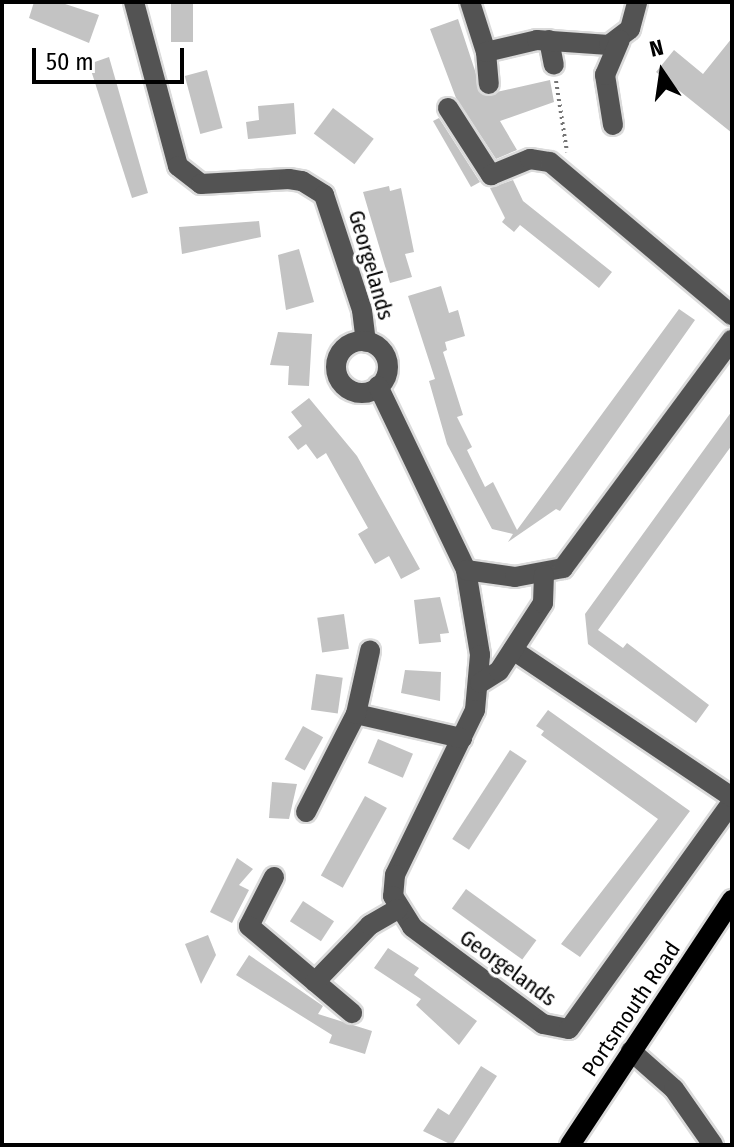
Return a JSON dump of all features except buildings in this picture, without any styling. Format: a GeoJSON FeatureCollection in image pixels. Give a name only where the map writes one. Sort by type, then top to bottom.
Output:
{"type":"FeatureCollection","features":[{"type":"Feature","properties":{"kind":"main road","name":"Portsmouth Road"},"geometry":{"type":"LineString","coordinates":[[570,1145],[732,900]]}},
{"type":"Feature","properties":{"kind":"street","name":"Georgelands"},"geometry":{"type":"LineString","coordinates":[[134,2],[178,166],[201,184],[289,179],[302,181],[324,195],[362,310],[366,342],[385,356],[386,375],[378,386],[356,392],[337,373],[345,348],[366,342]]}},
{"type":"Feature","properties":{"kind":"street"},"geometry":{"type":"LineString","coordinates":[[470,2],[486,52],[489,84]]}},
{"type":"Feature","properties":{"kind":"street"},"geometry":{"type":"LineString","coordinates":[[613,125],[605,75],[620,40],[630,29],[637,2]]}},
{"type":"Feature","properties":{"kind":"street"},"geometry":{"type":"LineString","coordinates":[[486,52],[549,40],[595,47],[620,40]]}},
{"type":"Feature","properties":{"kind":"street"},"geometry":{"type":"LineString","coordinates":[[549,40],[554,65]]}},
{"type":"Feature","properties":{"kind":"street"},"geometry":{"type":"LineString","coordinates":[[448,108],[491,175],[530,159],[565,173],[732,315]]}},
{"type":"Feature","properties":{"kind":"street"},"geometry":{"type":"LineString","coordinates":[[466,570],[544,575],[563,568],[579,551],[732,340]]}},
{"type":"Feature","properties":{"kind":"street","name":"Georgelands"},"geometry":{"type":"LineString","coordinates":[[378,386],[466,570],[475,602],[480,683],[462,738],[395,875],[398,909],[412,927],[543,1024],[564,1030],[574,1026],[732,800],[513,650]]}},
{"type":"Feature","properties":{"kind":"street","name":"Georgelands"},"geometry":{"type":"LineString","coordinates":[[480,683],[499,671],[543,603],[544,575]]}},
{"type":"Feature","properties":{"kind":"street"},"geometry":{"type":"LineString","coordinates":[[306,812],[356,714],[370,651]]}},
{"type":"Feature","properties":{"kind":"street"},"geometry":{"type":"LineString","coordinates":[[356,714],[462,738]]}},
{"type":"Feature","properties":{"kind":"street"},"geometry":{"type":"LineString","coordinates":[[274,877],[249,926],[352,1013]]}},
{"type":"Feature","properties":{"kind":"street"},"geometry":{"type":"LineString","coordinates":[[315,982],[370,925],[398,909]]}},
{"type":"Feature","properties":{"kind":"street"},"geometry":{"type":"LineString","coordinates":[[631,1051],[674,1089],[713,1145]]}},
{"type":"Feature","properties":{"kind":"path"},"geometry":{"type":"LineString","coordinates":[[554,65],[565,173]]}}]}
